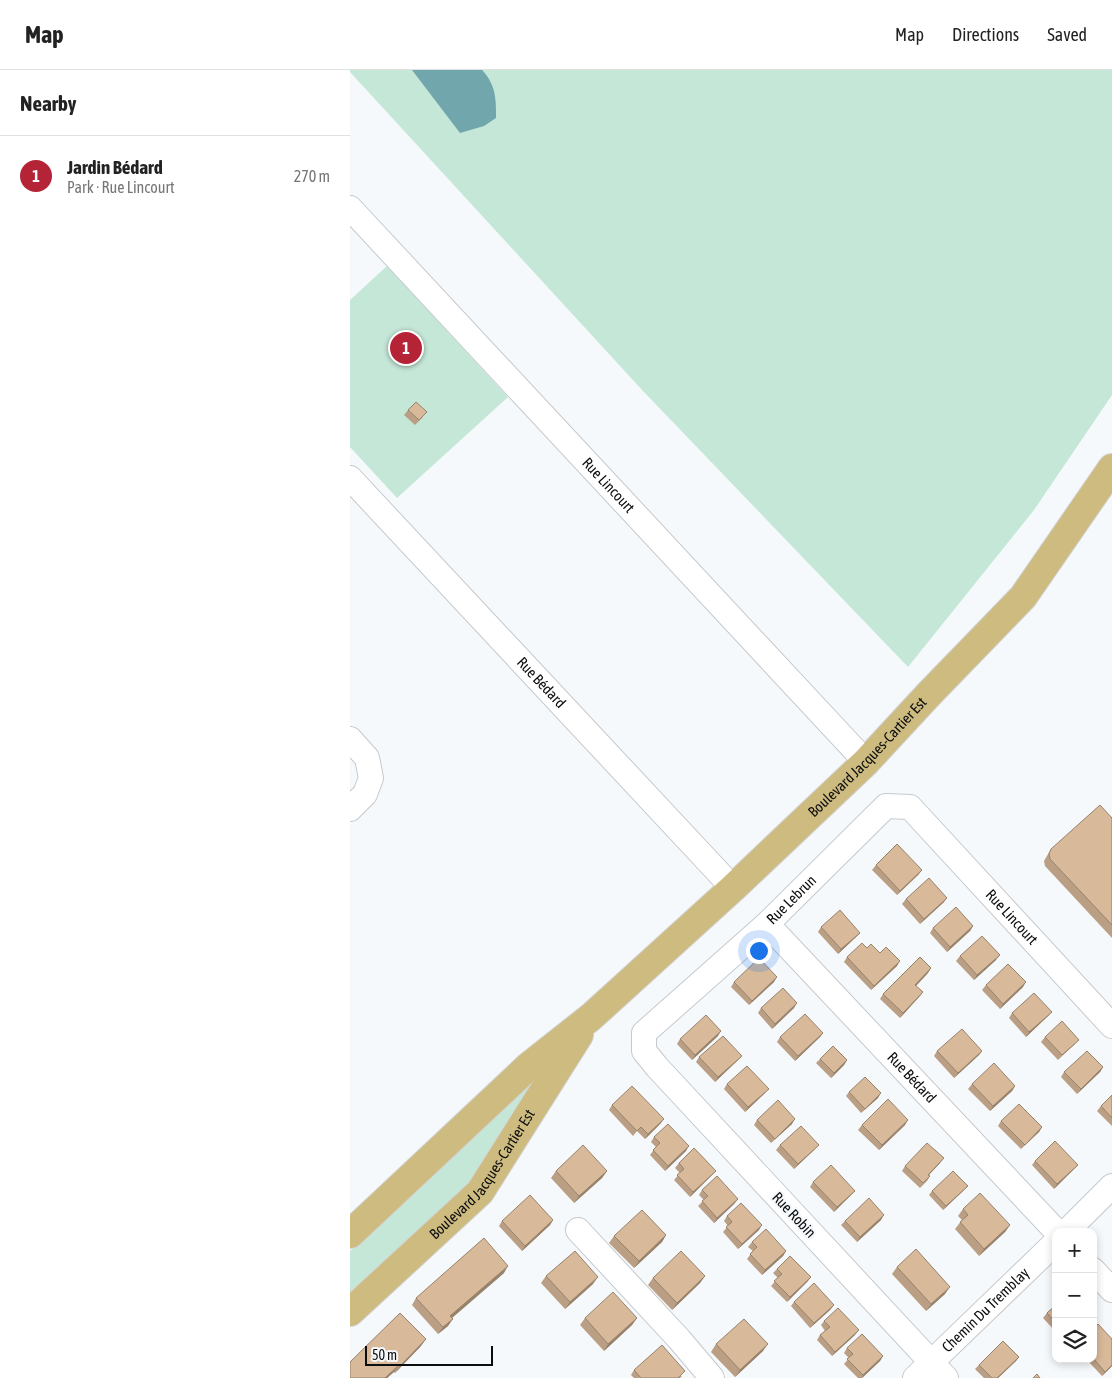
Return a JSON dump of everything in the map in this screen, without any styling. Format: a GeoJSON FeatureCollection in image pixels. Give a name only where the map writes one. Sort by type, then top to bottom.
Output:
{"type":"FeatureCollection","features":[{"type":"Feature","properties":{"kind":"main road","name":"Boulevard Jacques-Cartier Est"},"geometry":{"type":"LineString","coordinates":[[350,1234],[529,1066],[591,1017],[733,888],[866,762],[1023,597],[1112,468]]}},
{"type":"Feature","properties":{"kind":"main road","name":"Boulevard Jacques-Cartier Est"},"geometry":{"type":"LineString","coordinates":[[350,1312],[480,1192],[591,1017]]}},
{"type":"Feature","properties":{"kind":"street","name":"Rue Lincourt"},"geometry":{"type":"LineString","coordinates":[[350,208],[866,762]]}},
{"type":"Feature","properties":{"kind":"street","name":"Rue Bédard"},"geometry":{"type":"LineString","coordinates":[[350,478],[733,888]]}},
{"type":"Feature","properties":{"kind":"street"},"geometry":{"type":"LineString","coordinates":[[350,739],[367,758],[371,778],[365,794],[350,809]]}},
{"type":"Feature","properties":{"kind":"street","name":"Rue Lebrun"},"geometry":{"type":"LineString","coordinates":[[644,1051],[644,1033],[767,924],[886,806],[910,807]]}},
{"type":"Feature","properties":{"kind":"street","name":"Rue Lincourt"},"geometry":{"type":"LineString","coordinates":[[910,807],[1112,1026]]}},
{"type":"Feature","properties":{"kind":"street","name":"Rue Bédard"},"geometry":{"type":"LineString","coordinates":[[767,924],[1053,1228]]}},
{"type":"Feature","properties":{"kind":"street","name":"Rue Robin"},"geometry":{"type":"LineString","coordinates":[[644,1051],[930,1373]]}},
{"type":"Feature","properties":{"kind":"street"},"geometry":{"type":"LineString","coordinates":[[1070,1228],[1112,1186]]}},
{"type":"Feature","properties":{"kind":"street"},"geometry":{"type":"LineString","coordinates":[[578,1230],[679,1339],[712,1378]]}},
{"type":"Feature","properties":{"kind":"street","name":"Chemin Du Tremblay"},"geometry":{"type":"LineString","coordinates":[[930,1373],[1052,1246]]}},
{"type":"Feature","properties":{"kind":"street"},"geometry":{"type":"LineString","coordinates":[[1096,1273],[1112,1290]]}},
{"type":"Feature","properties":{"kind":"green space"},"geometry":{"type":"Polygon","coordinates":[[[350,70],[1112,70],[1112,395],[1034,510],[908,667],[643,391],[350,70]]]}},
{"type":"Feature","properties":{"kind":"green space"},"geometry":{"type":"Polygon","coordinates":[[[387,266],[508,397],[397,498],[350,447],[350,300],[387,266]]]}},
{"type":"Feature","properties":{"kind":"green space"},"geometry":{"type":"Polygon","coordinates":[[[537,1066],[544,1073],[483,1171],[350,1295],[350,1251],[537,1066]]]}},
{"type":"Feature","properties":{"kind":"water"},"geometry":{"type":"Polygon","coordinates":[[[412,70],[482,70],[493,87],[496,118],[484,126],[460,133],[412,70]]]}},
{"type":"Feature","properties":{"kind":"building"},"geometry":{"type":"Polygon","coordinates":[[[416,402],[427,412],[419,420],[408,410],[416,402]]]}},
{"type":"Feature","properties":{"kind":"building"},"geometry":{"type":"Polygon","coordinates":[[[1100,805],[1112,818],[1112,925],[1050,859],[1049,854],[1051,849],[1100,805]]]}},
{"type":"Feature","properties":{"kind":"building"},"geometry":{"type":"Polygon","coordinates":[[[897,844],[922,870],[900,891],[876,865],[897,844]]]}},
{"type":"Feature","properties":{"kind":"building"},"geometry":{"type":"Polygon","coordinates":[[[929,878],[947,898],[924,919],[906,899],[929,878]]]}},
{"type":"Feature","properties":{"kind":"building"},"geometry":{"type":"Polygon","coordinates":[[[956,907],[973,926],[950,947],[933,928],[956,907]]]}},
{"type":"Feature","properties":{"kind":"building"},"geometry":{"type":"Polygon","coordinates":[[[840,910],[860,933],[841,949],[821,927],[840,910]]]}},
{"type":"Feature","properties":{"kind":"building"},"geometry":{"type":"Polygon","coordinates":[[[982,936],[1000,955],[977,975],[960,956],[982,936]]]}},
{"type":"Feature","properties":{"kind":"building"},"geometry":{"type":"Polygon","coordinates":[[[862,943],[867,948],[871,944],[880,953],[886,947],[900,961],[874,986],[847,957],[862,943]]]}},
{"type":"Feature","properties":{"kind":"building"},"geometry":{"type":"Polygon","coordinates":[[[920,957],[931,968],[915,985],[923,992],[903,1013],[883,994],[920,957]]]}},
{"type":"Feature","properties":{"kind":"building"},"geometry":{"type":"Polygon","coordinates":[[[759,958],[777,977],[752,1001],[734,982],[759,958]]]}},
{"type":"Feature","properties":{"kind":"building"},"geometry":{"type":"Polygon","coordinates":[[[1008,964],[1026,982],[1003,1004],[986,985],[1008,964]]]}},
{"type":"Feature","properties":{"kind":"building"},"geometry":{"type":"Polygon","coordinates":[[[783,988],[797,1003],[775,1024],[761,1008],[783,988]]]}},
{"type":"Feature","properties":{"kind":"building"},"geometry":{"type":"Polygon","coordinates":[[[1034,993],[1052,1012],[1029,1032],[1012,1013],[1034,993]]]}},
{"type":"Feature","properties":{"kind":"building"},"geometry":{"type":"Polygon","coordinates":[[[805,1014],[823,1033],[798,1056],[780,1037],[805,1014]]]}},
{"type":"Feature","properties":{"kind":"building"},"geometry":{"type":"Polygon","coordinates":[[[706,1015],[721,1031],[695,1055],[680,1039],[706,1015]]]}},
{"type":"Feature","properties":{"kind":"building"},"geometry":{"type":"Polygon","coordinates":[[[1062,1021],[1079,1040],[1062,1055],[1045,1037],[1062,1021]]]}},
{"type":"Feature","properties":{"kind":"building"},"geometry":{"type":"Polygon","coordinates":[[[962,1029],[982,1051],[958,1073],[937,1051],[962,1029]]]}},
{"type":"Feature","properties":{"kind":"building"},"geometry":{"type":"Polygon","coordinates":[[[723,1036],[742,1056],[718,1077],[699,1057],[723,1036]]]}},
{"type":"Feature","properties":{"kind":"building"},"geometry":{"type":"Polygon","coordinates":[[[833,1046],[847,1060],[834,1073],[820,1059],[833,1046]]]}},
{"type":"Feature","properties":{"kind":"building"},"geometry":{"type":"Polygon","coordinates":[[[1087,1051],[1103,1067],[1081,1089],[1064,1072],[1087,1051]]]}},
{"type":"Feature","properties":{"kind":"building"},"geometry":{"type":"Polygon","coordinates":[[[994,1063],[1015,1086],[993,1106],[972,1084],[994,1063]]]}},
{"type":"Feature","properties":{"kind":"building"},"geometry":{"type":"Polygon","coordinates":[[[747,1066],[769,1089],[748,1107],[727,1084],[747,1066]]]}},
{"type":"Feature","properties":{"kind":"building"},"geometry":{"type":"Polygon","coordinates":[[[865,1077],[881,1093],[865,1109],[849,1092],[865,1077]]]}},
{"type":"Feature","properties":{"kind":"building"},"geometry":{"type":"Polygon","coordinates":[[[632,1086],[664,1119],[648,1134],[641,1127],[637,1131],[612,1105],[632,1086]]]}},
{"type":"Feature","properties":{"kind":"building"},"geometry":{"type":"Polygon","coordinates":[[[1112,1095],[1112,1118],[1101,1106],[1112,1095]]]}},
{"type":"Feature","properties":{"kind":"building"},"geometry":{"type":"Polygon","coordinates":[[[888,1099],[908,1120],[882,1145],[862,1125],[888,1099]]]}},
{"type":"Feature","properties":{"kind":"building"},"geometry":{"type":"Polygon","coordinates":[[[778,1100],[795,1119],[775,1139],[757,1120],[778,1100]]]}},
{"type":"Feature","properties":{"kind":"building"},"geometry":{"type":"Polygon","coordinates":[[[1019,1104],[1042,1127],[1025,1145],[1001,1121],[1019,1104]]]}},
{"type":"Feature","properties":{"kind":"building"},"geometry":{"type":"Polygon","coordinates":[[[668,1124],[689,1146],[668,1166],[653,1150],[660,1143],[654,1137],[668,1124]]]}},
{"type":"Feature","properties":{"kind":"building"},"geometry":{"type":"Polygon","coordinates":[[[801,1126],[819,1145],[798,1164],[780,1145],[801,1126]]]}},
{"type":"Feature","properties":{"kind":"building"},"geometry":{"type":"Polygon","coordinates":[[[1055,1141],[1078,1165],[1057,1184],[1035,1161],[1055,1141]]]}},
{"type":"Feature","properties":{"kind":"building"},"geometry":{"type":"Polygon","coordinates":[[[927,1143],[944,1158],[923,1183],[905,1166],[927,1143]]]}},
{"type":"Feature","properties":{"kind":"building"},"geometry":{"type":"Polygon","coordinates":[[[583,1145],[607,1171],[579,1196],[556,1171],[583,1145]]]}},
{"type":"Feature","properties":{"kind":"building"},"geometry":{"type":"Polygon","coordinates":[[[694,1148],[716,1171],[693,1192],[677,1175],[684,1169],[679,1163],[694,1148]]]}},
{"type":"Feature","properties":{"kind":"building"},"geometry":{"type":"Polygon","coordinates":[[[831,1165],[855,1191],[837,1207],[813,1182],[831,1165]]]}},
{"type":"Feature","properties":{"kind":"building"},"geometry":{"type":"Polygon","coordinates":[[[953,1171],[968,1186],[946,1206],[932,1191],[953,1171]]]}},
{"type":"Feature","properties":{"kind":"building"},"geometry":{"type":"Polygon","coordinates":[[[717,1176],[738,1199],[717,1218],[702,1201],[708,1196],[702,1190],[717,1176]]]}},
{"type":"Feature","properties":{"kind":"building"},"geometry":{"type":"Polygon","coordinates":[[[980,1193],[1010,1225],[984,1249],[960,1222],[968,1215],[963,1209],[980,1193]]]}},
{"type":"Feature","properties":{"kind":"building"},"geometry":{"type":"Polygon","coordinates":[[[530,1195],[553,1220],[525,1246],[502,1221],[530,1195]]]}},
{"type":"Feature","properties":{"kind":"building"},"geometry":{"type":"Polygon","coordinates":[[[869,1198],[884,1215],[860,1237],[845,1221],[869,1198]]]}},
{"type":"Feature","properties":{"kind":"building"},"geometry":{"type":"Polygon","coordinates":[[[741,1203],[762,1225],[742,1244],[726,1227],[732,1222],[727,1216],[741,1203]]]}},
{"type":"Feature","properties":{"kind":"building"},"geometry":{"type":"Polygon","coordinates":[[[642,1210],[666,1235],[639,1261],[614,1236],[642,1210]]]}},
{"type":"Feature","properties":{"kind":"building"},"geometry":{"type":"Polygon","coordinates":[[[766,1229],[786,1251],[765,1270],[750,1254],[757,1247],[752,1242],[766,1229]]]}},
{"type":"Feature","properties":{"kind":"building"},"geometry":{"type":"Polygon","coordinates":[[[484,1238],[508,1266],[450,1316],[453,1319],[443,1327],[416,1298],[484,1238]]]}},
{"type":"Feature","properties":{"kind":"building"},"geometry":{"type":"Polygon","coordinates":[[[916,1249],[950,1287],[931,1304],[897,1267],[916,1249]]]}},
{"type":"Feature","properties":{"kind":"building"},"geometry":{"type":"Polygon","coordinates":[[[575,1251],[598,1277],[570,1302],[546,1276],[575,1251]]]}},
{"type":"Feature","properties":{"kind":"building"},"geometry":{"type":"Polygon","coordinates":[[[681,1251],[705,1276],[677,1303],[653,1278],[681,1251]]]}},
{"type":"Feature","properties":{"kind":"building"},"geometry":{"type":"Polygon","coordinates":[[[790,1256],[811,1277],[790,1297],[774,1281],[782,1274],[777,1269],[790,1256]]]}},
{"type":"Feature","properties":{"kind":"building"},"geometry":{"type":"Polygon","coordinates":[[[814,1283],[834,1305],[814,1323],[794,1302],[814,1283]]]}},
{"type":"Feature","properties":{"kind":"building"},"geometry":{"type":"Polygon","coordinates":[[[613,1292],[637,1318],[608,1344],[585,1318],[613,1292]]]}},
{"type":"Feature","properties":{"kind":"building"},"geometry":{"type":"Polygon","coordinates":[[[838,1308],[859,1330],[835,1352],[820,1335],[830,1327],[824,1321],[838,1308]]]}},
{"type":"Feature","properties":{"kind":"building"},"geometry":{"type":"Polygon","coordinates":[[[1052,1309],[1052,1319],[1047,1313],[1052,1309]]]}},
{"type":"Feature","properties":{"kind":"building"},"geometry":{"type":"Polygon","coordinates":[[[400,1313],[426,1339],[400,1366],[385,1378],[350,1378],[350,1362],[400,1313]]]}},
{"type":"Feature","properties":{"kind":"building"},"geometry":{"type":"Polygon","coordinates":[[[744,1319],[768,1344],[740,1370],[716,1344],[744,1319]]]}},
{"type":"Feature","properties":{"kind":"building"},"geometry":{"type":"Polygon","coordinates":[[[1097,1325],[1112,1339],[1112,1365],[1105,1372],[1097,1363],[1097,1325]]]}},
{"type":"Feature","properties":{"kind":"building"},"geometry":{"type":"Polygon","coordinates":[[[862,1334],[883,1356],[863,1375],[847,1359],[853,1354],[847,1348],[862,1334]]]}},
{"type":"Feature","properties":{"kind":"building"},"geometry":{"type":"Polygon","coordinates":[[[1003,1341],[1019,1357],[997,1378],[992,1378],[979,1365],[1003,1341]]]}},
{"type":"Feature","properties":{"kind":"building"},"geometry":{"type":"Polygon","coordinates":[[[662,1345],[685,1371],[678,1378],[641,1378],[634,1370],[662,1345]]]}},
{"type":"Feature","properties":{"kind":"place","name":"Jardin Bédard"},"geometry":{"type":"Point","coordinates":[406,348]}}]}
